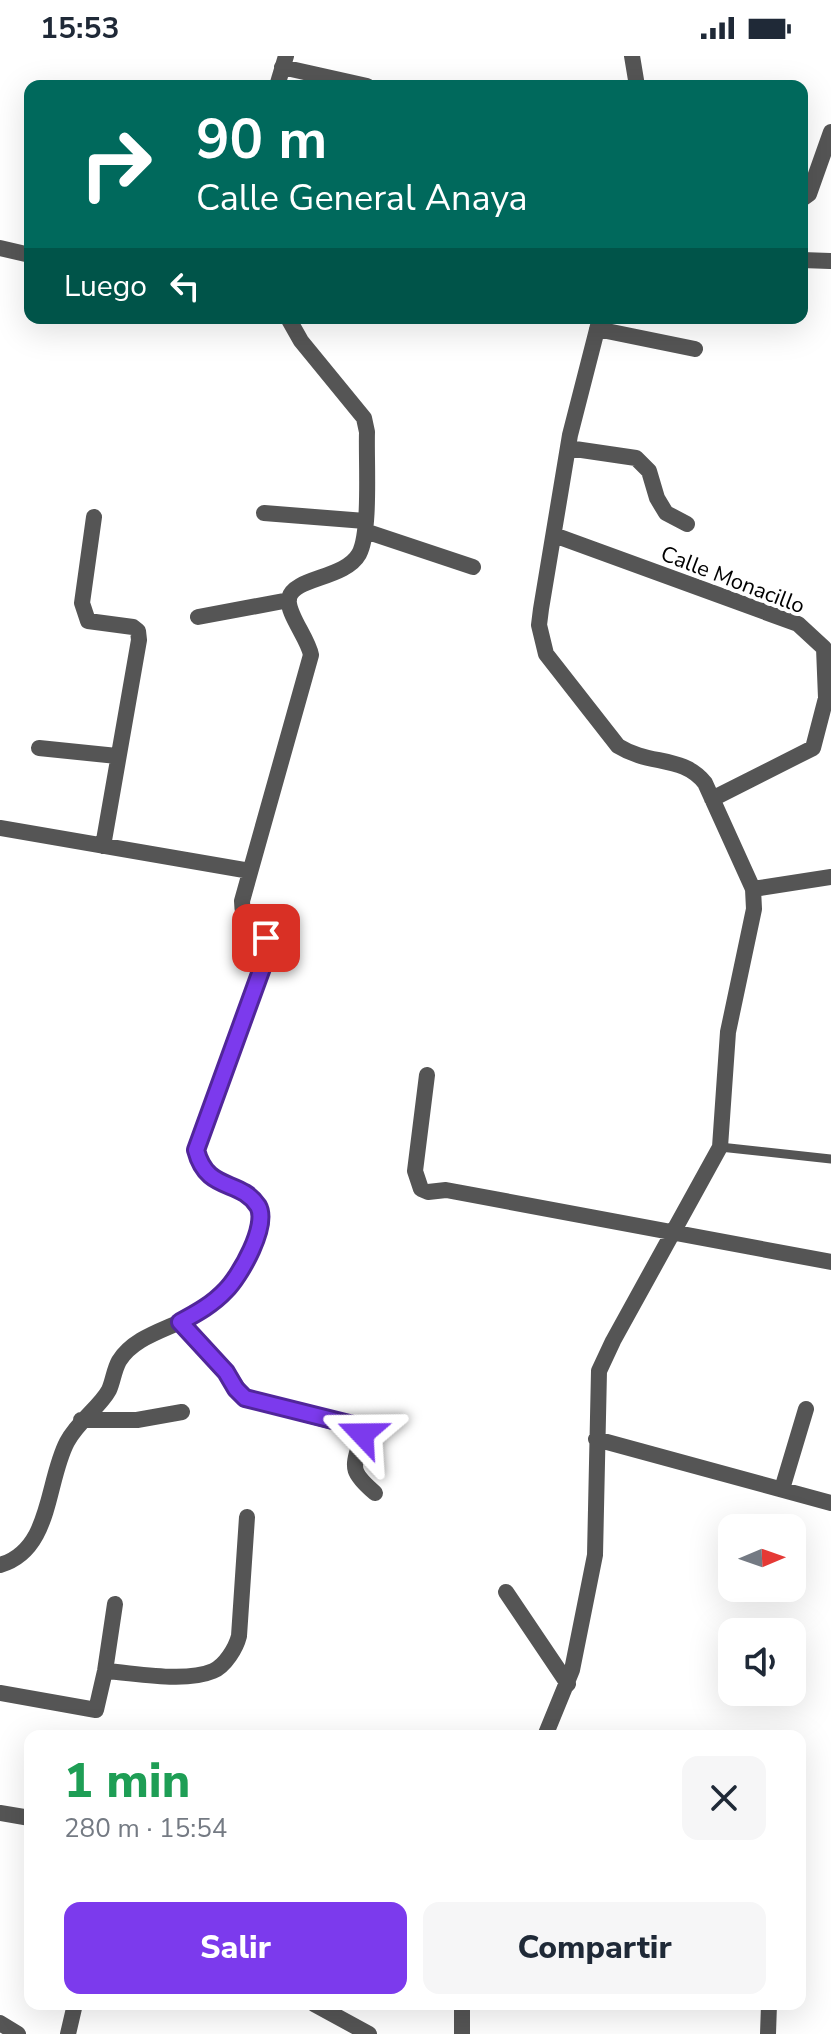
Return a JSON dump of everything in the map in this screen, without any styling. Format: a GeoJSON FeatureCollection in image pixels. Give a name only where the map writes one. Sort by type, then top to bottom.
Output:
{"type":"FeatureCollection","features":[{"type":"Feature","properties":{"kind":"street"},"geometry":{"type":"LineString","coordinates":[[632,56],[636,80]]}},
{"type":"Feature","properties":{"kind":"street"},"geometry":{"type":"LineString","coordinates":[[284,62],[346,80]]}},
{"type":"Feature","properties":{"kind":"street"},"geometry":{"type":"LineString","coordinates":[[808,195],[831,132]]}},
{"type":"Feature","properties":{"kind":"street"},"geometry":{"type":"LineString","coordinates":[[0,248],[24,254]]}},
{"type":"Feature","properties":{"kind":"street"},"geometry":{"type":"LineString","coordinates":[[808,260],[830,261]]}},
{"type":"Feature","properties":{"kind":"street"},"geometry":{"type":"LineString","coordinates":[[0,1565],[19,1556],[32,1543],[41,1525],[61,1455],[81,1420],[108,1392],[119,1362],[145,1337],[201,1311],[228,1289],[247,1260],[262,1219],[259,1208],[249,1197],[207,1175],[196,1150],[270,946],[266,938],[252,931],[243,919],[242,901],[311,655],[309,643],[289,600],[293,591],[303,584],[343,571],[354,562],[361,551],[365,526],[367,432],[364,418],[301,341],[291,324]]}},
{"type":"Feature","properties":{"kind":"street"},"geometry":{"type":"LineString","coordinates":[[548,1730],[568,1684],[595,1555],[599,1371],[720,1147],[728,1032],[754,909],[753,889],[705,783],[696,771],[681,764],[632,755],[618,746],[546,654],[539,625],[568,448],[599,324]]}},
{"type":"Feature","properties":{"kind":"street"},"geometry":{"type":"LineString","coordinates":[[603,324],[695,349]]}},
{"type":"Feature","properties":{"kind":"street"},"geometry":{"type":"LineString","coordinates":[[568,448],[636,458],[649,471],[657,498],[666,513],[687,524]]}},
{"type":"Feature","properties":{"kind":"street"},"geometry":{"type":"LineString","coordinates":[[264,513],[365,526],[473,567]]}},
{"type":"Feature","properties":{"kind":"street"},"geometry":{"type":"LineString","coordinates":[[94,517],[82,603],[84,615],[88,621],[133,627],[138,631],[139,640],[103,846]]}},
{"type":"Feature","properties":{"kind":"street","name":"Calle Monacillo"},"geometry":{"type":"LineString","coordinates":[[554,535],[798,624],[824,648],[826,698],[813,748],[712,799]]}},
{"type":"Feature","properties":{"kind":"street"},"geometry":{"type":"LineString","coordinates":[[198,617],[289,600]]}},
{"type":"Feature","properties":{"kind":"street"},"geometry":{"type":"LineString","coordinates":[[39,748],[117,756]]}},
{"type":"Feature","properties":{"kind":"street"},"geometry":{"type":"LineString","coordinates":[[0,828],[250,871]]}},
{"type":"Feature","properties":{"kind":"street"},"geometry":{"type":"LineString","coordinates":[[753,889],[831,877]]}},
{"type":"Feature","properties":{"kind":"street"},"geometry":{"type":"LineString","coordinates":[[427,1075],[415,1171],[421,1189],[428,1192],[446,1190],[831,1262]]}},
{"type":"Feature","properties":{"kind":"street"},"geometry":{"type":"LineString","coordinates":[[180,1322],[226,1372],[245,1398],[359,1429],[362,1434],[354,1469],[359,1479],[375,1493]]}},
{"type":"Feature","properties":{"kind":"street"},"geometry":{"type":"LineString","coordinates":[[782,1489],[806,1409]]}},
{"type":"Feature","properties":{"kind":"street"},"geometry":{"type":"LineString","coordinates":[[81,1420],[137,1420],[182,1412]]}},
{"type":"Feature","properties":{"kind":"street"},"geometry":{"type":"LineString","coordinates":[[596,1439],[831,1503]]}},
{"type":"Feature","properties":{"kind":"street"},"geometry":{"type":"LineString","coordinates":[[105,1671],[189,1676],[216,1670],[236,1647],[239,1636],[247,1517]]}},
{"type":"Feature","properties":{"kind":"street"},"geometry":{"type":"LineString","coordinates":[[506,1592],[568,1684]]}},
{"type":"Feature","properties":{"kind":"street"},"geometry":{"type":"LineString","coordinates":[[0,1693],[96,1710],[115,1604]]}},
{"type":"Feature","properties":{"kind":"street"},"geometry":{"type":"LineString","coordinates":[[0,1813],[24,1817]]}},
{"type":"Feature","properties":{"kind":"street"},"geometry":{"type":"LineString","coordinates":[[68,2034],[74,2010]]}},
{"type":"Feature","properties":{"kind":"street"},"geometry":{"type":"LineString","coordinates":[[327,2010],[369,2034]]}},
{"type":"Feature","properties":{"kind":"street"},"geometry":{"type":"LineString","coordinates":[[462,2010],[462,2034]]}},
{"type":"Feature","properties":{"kind":"street"},"geometry":{"type":"LineString","coordinates":[[768,2034],[769,2010]]}},
{"type":"Feature","properties":{"kind":"street"},"geometry":{"type":"LineString","coordinates":[[333,2034],[339,2017]]}},
{"type":"Feature","properties":{"kind":"street"},"geometry":{"type":"LineString","coordinates":[[0,2023],[18,2034]]}},
{"type":"Feature","properties":{"kind":"lane"},"geometry":{"type":"LineString","coordinates":[[720,1147],[831,1159]]}},
{"type":"Feature","properties":{"kind":"route"},"geometry":{"type":"LineString","coordinates":[[266,938],[270,946],[196,1150],[207,1175],[249,1197],[259,1208],[262,1219],[247,1260],[228,1289],[201,1311],[180,1322],[226,1372],[245,1398],[353,1425],[362,1434]]}}]}
